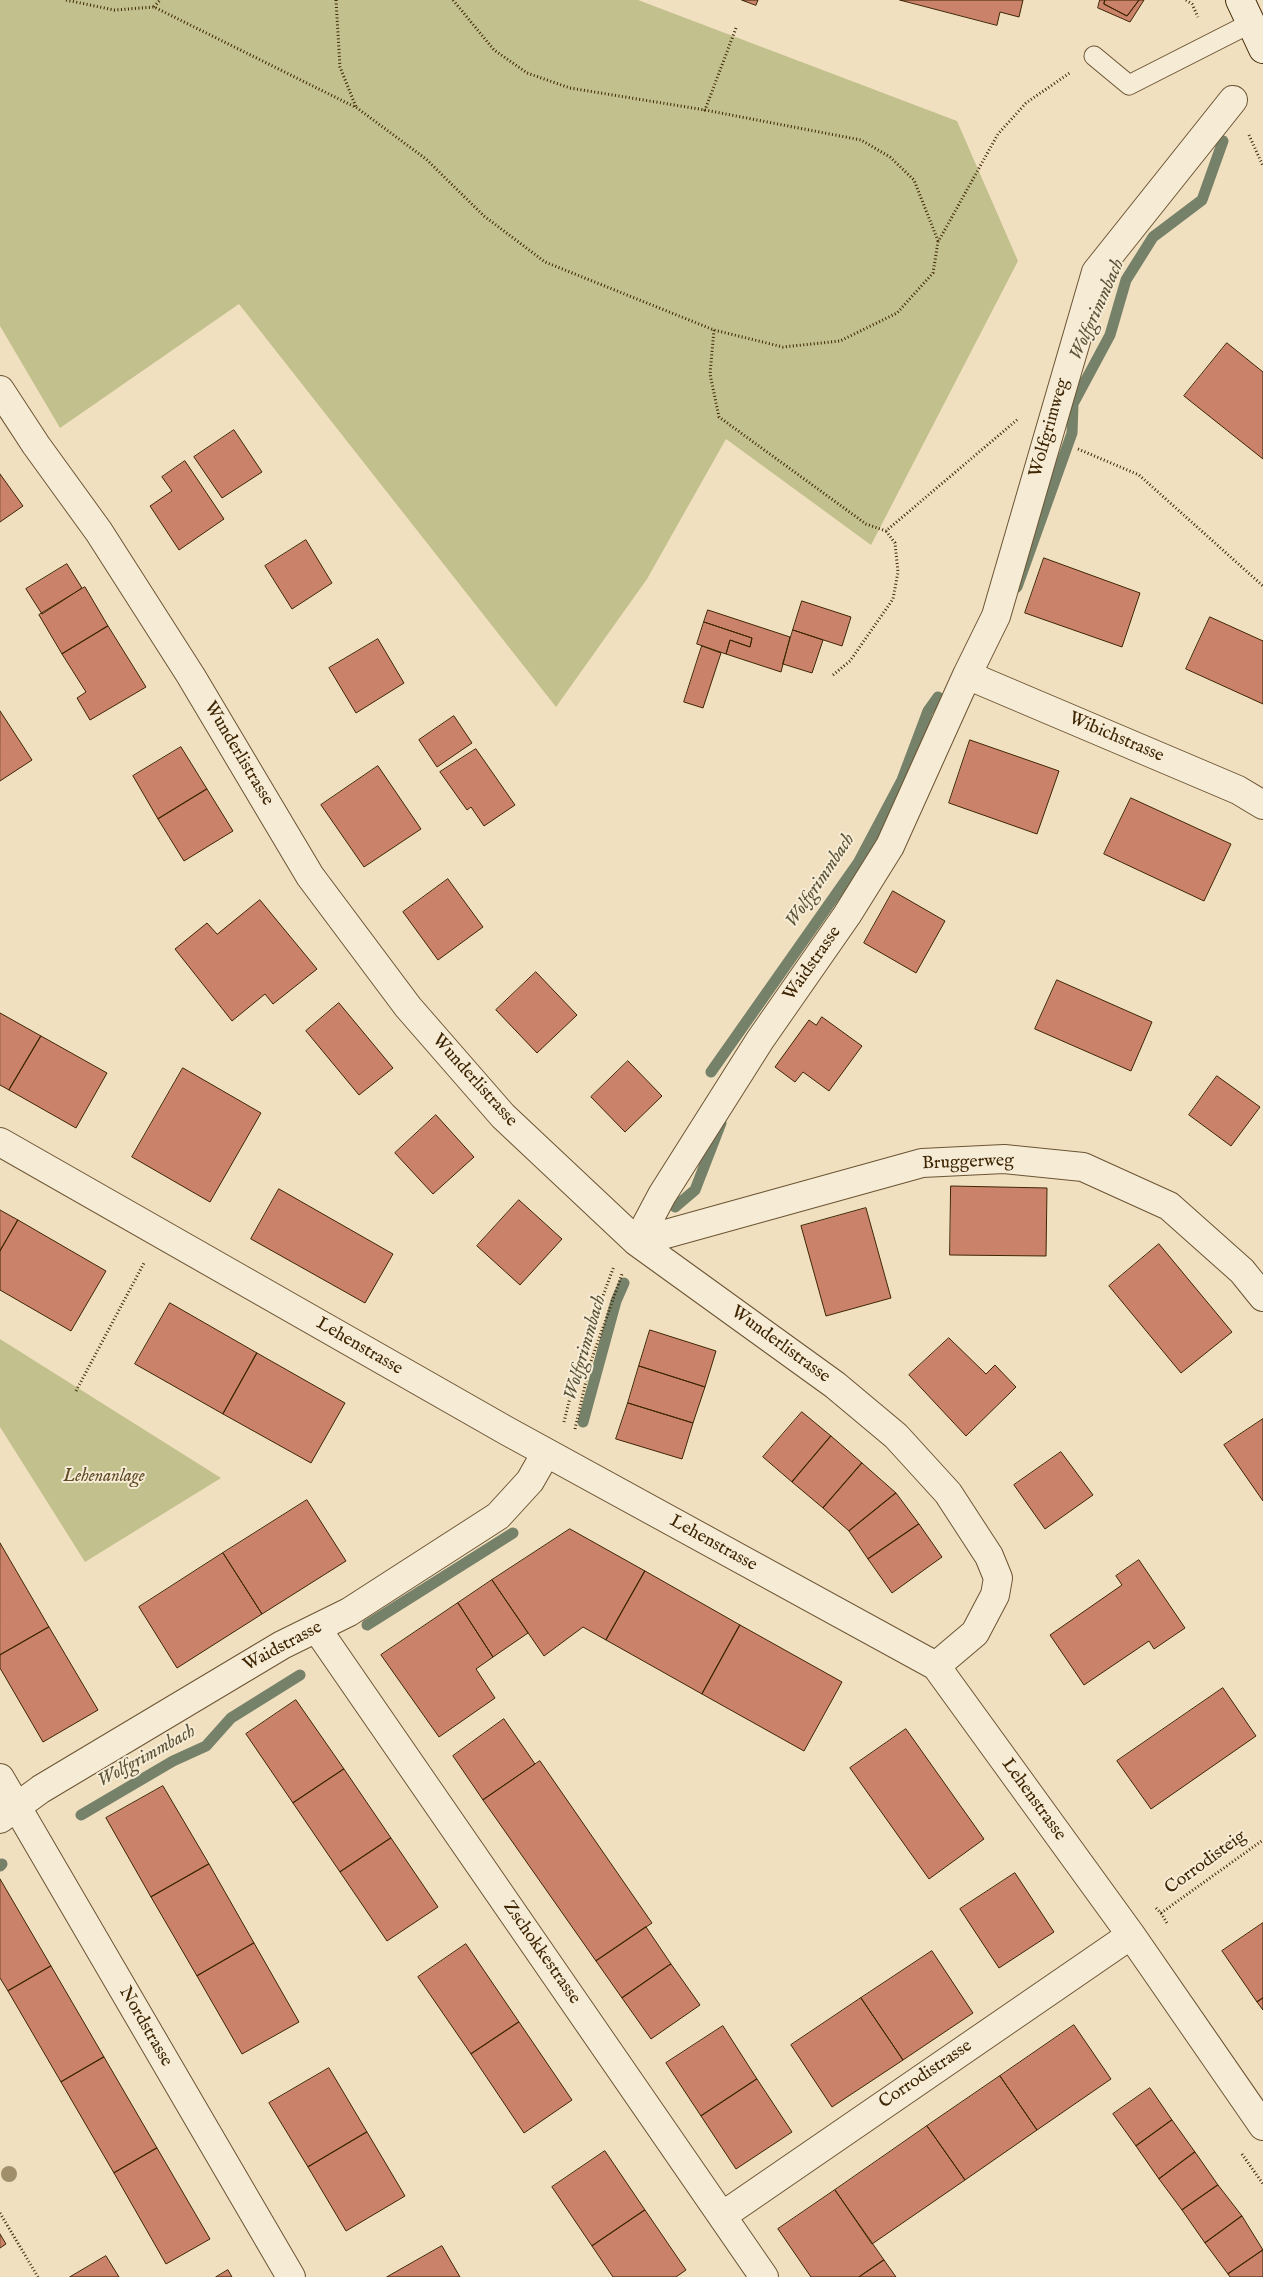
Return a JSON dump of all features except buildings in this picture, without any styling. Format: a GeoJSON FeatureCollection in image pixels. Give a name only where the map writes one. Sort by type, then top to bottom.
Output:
{"type":"FeatureCollection","features":[{"type":"Feature","properties":{"kind":"street"},"geometry":{"type":"LineString","coordinates":[[1245,12],[1263,49]]}},
{"type":"Feature","properties":{"kind":"street","name":"Wolfgrimweg"},"geometry":{"type":"LineString","coordinates":[[966,675],[996,616],[1096,272],[1233,100]]}},
{"type":"Feature","properties":{"kind":"street","name":"Wunderlistrasse"},"geometry":{"type":"LineString","coordinates":[[0,390],[36,445],[99,532],[191,676],[310,876],[408,1007],[503,1116],[638,1242],[836,1385],[896,1436],[948,1493],[990,1556],[998,1578],[995,1596],[975,1633],[936,1666]]}},
{"type":"Feature","properties":{"kind":"street","name":"Waidstrasse"},"geometry":{"type":"LineString","coordinates":[[638,1242],[662,1195],[760,1040],[847,915],[890,846],[966,675]]}},
{"type":"Feature","properties":{"kind":"street","name":"Wibichstrasse"},"geometry":{"type":"LineString","coordinates":[[966,675],[1238,790],[1263,805]]}},
{"type":"Feature","properties":{"kind":"street","name":"Lehenstrasse"},"geometry":{"type":"LineString","coordinates":[[0,1142],[546,1452],[936,1666],[1131,1935],[1263,2126]]}},
{"type":"Feature","properties":{"kind":"street","name":"Bruggerweg"},"geometry":{"type":"LineString","coordinates":[[638,1242],[922,1163],[1004,1159],[1083,1167],[1169,1206],[1242,1271],[1263,1297]]}},
{"type":"Feature","properties":{"kind":"street","name":"Waidstrasse"},"geometry":{"type":"LineString","coordinates":[[8,1813],[41,1789],[282,1645],[349,1612],[498,1516],[530,1481],[546,1452]]}},
{"type":"Feature","properties":{"kind":"street","name":"Zschokkestrasse"},"geometry":{"type":"LineString","coordinates":[[317,1629],[764,2277]]}},
{"type":"Feature","properties":{"kind":"street","name":"Nordstrasse"},"geometry":{"type":"LineString","coordinates":[[0,1778],[8,1813],[291,2277]]}},
{"type":"Feature","properties":{"kind":"street","name":"Corrodistrasse"},"geometry":{"type":"LineString","coordinates":[[722,2216],[1131,1935]]}},
{"type":"Feature","properties":{"kind":"lane"},"geometry":{"type":"LineString","coordinates":[[1094,56],[1128,85],[1245,12]]}},
{"type":"Feature","properties":{"kind":"path"},"geometry":{"type":"LineString","coordinates":[[66,0],[114,10],[154,7],[357,108],[426,159],[484,216],[545,262],[714,330],[783,346],[840,341],[898,314],[933,273],[938,242],[998,134],[1026,103],[1094,56]]}},
{"type":"Feature","properties":{"kind":"path"},"geometry":{"type":"LineString","coordinates":[[154,7],[160,0]]}},
{"type":"Feature","properties":{"kind":"path"},"geometry":{"type":"LineString","coordinates":[[336,0],[340,67],[357,108]]}},
{"type":"Feature","properties":{"kind":"path"},"geometry":{"type":"LineString","coordinates":[[453,0],[494,50],[526,73],[570,88],[705,110],[861,140],[883,152],[914,180],[938,242]]}},
{"type":"Feature","properties":{"kind":"path"},"geometry":{"type":"LineString","coordinates":[[705,110],[736,28]]}},
{"type":"Feature","properties":{"kind":"path"},"geometry":{"type":"LineString","coordinates":[[714,330],[710,374],[719,417],[866,524],[886,532],[895,544],[898,572],[893,599],[850,661],[833,675]]}},
{"type":"Feature","properties":{"kind":"path"},"geometry":{"type":"LineString","coordinates":[[886,532],[1019,418]]}},
{"type":"Feature","properties":{"kind":"path"},"geometry":{"type":"LineString","coordinates":[[1048,436],[1139,474],[1263,586]]}},
{"type":"Feature","properties":{"kind":"path"},"geometry":{"type":"LineString","coordinates":[[76,1391],[148,1256]]}},
{"type":"Feature","properties":{"kind":"path"},"geometry":{"type":"LineString","coordinates":[[564,1422],[579,1361],[616,1262]]}},
{"type":"Feature","properties":{"kind":"path"},"geometry":{"type":"LineString","coordinates":[[575,1429],[590,1364],[622,1272]]}},
{"type":"Feature","properties":{"kind":"path","name":"Corrodisteig"},"geometry":{"type":"LineString","coordinates":[[1165,1910],[1263,1840]]}},
{"type":"Feature","properties":{"kind":"path"},"geometry":{"type":"LineString","coordinates":[[0,2213],[38,2277]]}},
{"type":"Feature","properties":{"kind":"green space"},"geometry":{"type":"Polygon","coordinates":[[[0,0],[638,0],[957,121],[1018,261],[871,545],[726,439],[647,579],[556,707],[239,304],[60,428],[0,326],[0,0]]]}},
{"type":"Feature","properties":{"kind":"green space","name":"Lehenanlage"},"geometry":{"type":"Polygon","coordinates":[[[0,1339],[221,1478],[85,1562],[0,1427],[0,1339]]]}},
{"type":"Feature","properties":{"kind":"waterway","name":"Wolfgrimmbach"},"geometry":{"type":"LineString","coordinates":[[1017,587],[1072,433],[1073,404],[1110,335],[1126,280],[1153,237],[1202,200],[1223,141]]}},
{"type":"Feature","properties":{"kind":"waterway","name":"Wolfgrimmbach"},"geometry":{"type":"LineString","coordinates":[[711,1072],[858,863],[902,780],[928,711],[938,697]]}},
{"type":"Feature","properties":{"kind":"waterway","name":"Wolfgrimmbach"},"geometry":{"type":"LineString","coordinates":[[675,1207],[695,1190],[721,1123]]}},
{"type":"Feature","properties":{"kind":"waterway","name":"Wolfgrimmbach"},"geometry":{"type":"LineString","coordinates":[[583,1422],[616,1301],[624,1283]]}},
{"type":"Feature","properties":{"kind":"waterway","name":"Wolfgrimmbach"},"geometry":{"type":"LineString","coordinates":[[367,1625],[513,1533]]}},
{"type":"Feature","properties":{"kind":"waterway","name":"Wolfgrimmbach"},"geometry":{"type":"LineString","coordinates":[[81,1815],[173,1761],[206,1746],[231,1718],[300,1675]]}}]}
